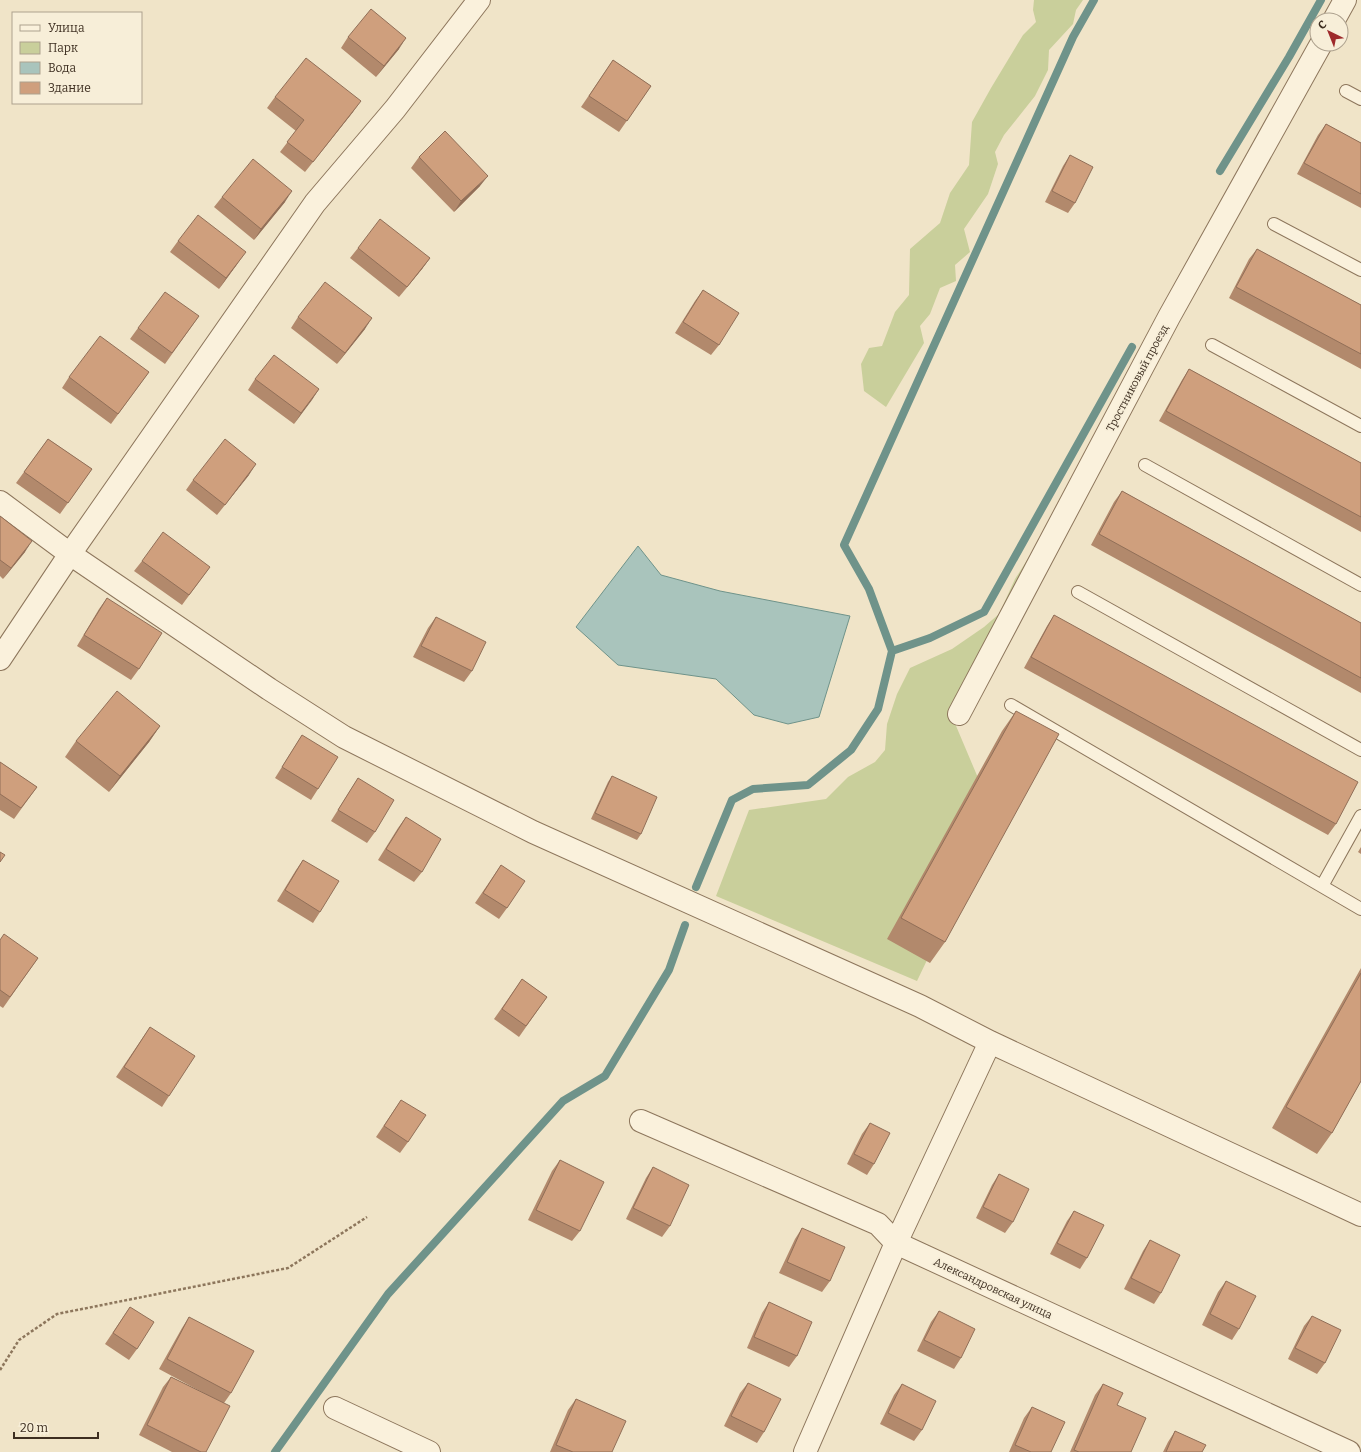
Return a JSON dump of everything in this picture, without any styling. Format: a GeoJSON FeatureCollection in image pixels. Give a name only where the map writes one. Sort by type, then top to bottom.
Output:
{"type":"FeatureCollection","features":[{"type":"Feature","properties":{"kind":"street"},"geometry":{"type":"LineString","coordinates":[[0,659],[70,554],[315,203],[395,109],[479,0]]}},
{"type":"Feature","properties":{"kind":"street"},"geometry":{"type":"LineString","coordinates":[[1338,12],[1345,0]]}},
{"type":"Feature","properties":{"kind":"street","name":"Тростниковый проезд"},"geometry":{"type":"LineString","coordinates":[[959,714],[1170,317],[1317,52]]}},
{"type":"Feature","properties":{"kind":"street"},"geometry":{"type":"LineString","coordinates":[[0,502],[70,554],[269,689],[344,737],[533,832],[920,1006],[990,1042],[1361,1215]]}},
{"type":"Feature","properties":{"kind":"street"},"geometry":{"type":"LineString","coordinates":[[805,1452],[896,1243],[990,1042]]}},
{"type":"Feature","properties":{"kind":"street","name":"Александровская улица"},"geometry":{"type":"LineString","coordinates":[[641,1121],[878,1224],[896,1243],[1349,1452]]}},
{"type":"Feature","properties":{"kind":"street"},"geometry":{"type":"LineString","coordinates":[[335,1408],[429,1452]]}},
{"type":"Feature","properties":{"kind":"lane"},"geometry":{"type":"LineString","coordinates":[[1346,91],[1361,99]]}},
{"type":"Feature","properties":{"kind":"lane"},"geometry":{"type":"LineString","coordinates":[[1274,224],[1361,270]]}},
{"type":"Feature","properties":{"kind":"lane"},"geometry":{"type":"LineString","coordinates":[[1212,345],[1361,426]]}},
{"type":"Feature","properties":{"kind":"lane"},"geometry":{"type":"LineString","coordinates":[[1145,464],[1361,585]]}},
{"type":"Feature","properties":{"kind":"lane"},"geometry":{"type":"LineString","coordinates":[[1078,592],[1361,750]]}},
{"type":"Feature","properties":{"kind":"lane"},"geometry":{"type":"LineString","coordinates":[[1011,705],[1361,908]]}},
{"type":"Feature","properties":{"kind":"lane"},"geometry":{"type":"LineString","coordinates":[[1322,886],[1361,816]]}},
{"type":"Feature","properties":{"kind":"path"},"geometry":{"type":"LineString","coordinates":[[0,1370],[19,1340],[57,1314],[288,1268],[367,1217]]}},
{"type":"Feature","properties":{"kind":"green space"},"geometry":{"type":"Polygon","coordinates":[[[1034,0],[1083,0],[1076,10],[1073,24],[1049,50],[1048,70],[1035,96],[1004,135],[995,152],[998,164],[988,194],[964,229],[970,252],[955,265],[956,281],[940,288],[930,314],[920,326],[924,343],[886,407],[864,391],[861,364],[869,348],[882,346],[895,312],[909,295],[910,249],[940,223],[950,193],[969,165],[972,122],[1023,35],[1036,22],[1033,10],[1034,0]]]}},
{"type":"Feature","properties":{"kind":"green space"},"geometry":{"type":"Polygon","coordinates":[[[1040,540],[951,714],[995,818],[917,981],[716,896],[749,810],[826,799],[848,777],[875,762],[885,750],[887,724],[897,694],[910,668],[952,649],[984,627],[999,614],[1015,579],[1040,540]]]}},
{"type":"Feature","properties":{"kind":"water"},"geometry":{"type":"Polygon","coordinates":[[[638,546],[661,575],[720,591],[850,616],[819,717],[788,724],[754,715],[716,679],[618,665],[576,627],[638,546]]]}},
{"type":"Feature","properties":{"kind":"building"},"geometry":{"type":"Polygon","coordinates":[[[371,9],[406,38],[384,66],[348,37],[371,9]]]}},
{"type":"Feature","properties":{"kind":"building"},"geometry":{"type":"Polygon","coordinates":[[[306,58],[361,101],[313,162],[287,142],[304,120],[275,97],[306,58]]]}},
{"type":"Feature","properties":{"kind":"building"},"geometry":{"type":"Polygon","coordinates":[[[613,60],[651,86],[627,121],[589,96],[613,60]]]}},
{"type":"Feature","properties":{"kind":"building"},"geometry":{"type":"Polygon","coordinates":[[[1326,124],[1361,143],[1361,194],[1304,163],[1326,124]]]}},
{"type":"Feature","properties":{"kind":"building"},"geometry":{"type":"Polygon","coordinates":[[[445,131],[488,176],[461,201],[419,157],[445,131]]]}},
{"type":"Feature","properties":{"kind":"building"},"geometry":{"type":"Polygon","coordinates":[[[1070,155],[1093,167],[1075,203],[1052,191],[1070,155]]]}},
{"type":"Feature","properties":{"kind":"building"},"geometry":{"type":"Polygon","coordinates":[[[253,159],[292,191],[261,229],[222,197],[253,159]]]}},
{"type":"Feature","properties":{"kind":"building"},"geometry":{"type":"Polygon","coordinates":[[[198,215],[246,252],[226,278],[178,241],[198,215]]]}},
{"type":"Feature","properties":{"kind":"building"},"geometry":{"type":"Polygon","coordinates":[[[380,219],[430,258],[407,287],[358,248],[380,219]]]}},
{"type":"Feature","properties":{"kind":"building"},"geometry":{"type":"Polygon","coordinates":[[[1257,249],[1361,305],[1361,354],[1236,287],[1257,249]]]}},
{"type":"Feature","properties":{"kind":"building"},"geometry":{"type":"Polygon","coordinates":[[[325,282],[372,318],[345,353],[298,317],[325,282]]]}},
{"type":"Feature","properties":{"kind":"building"},"geometry":{"type":"Polygon","coordinates":[[[703,290],[739,313],[719,345],[683,322],[703,290]]]}},
{"type":"Feature","properties":{"kind":"building"},"geometry":{"type":"Polygon","coordinates":[[[165,292],[199,316],[172,353],[138,328],[165,292]]]}},
{"type":"Feature","properties":{"kind":"building"},"geometry":{"type":"Polygon","coordinates":[[[100,336],[149,372],[118,414],[69,377],[100,336]]]}},
{"type":"Feature","properties":{"kind":"building"},"geometry":{"type":"Polygon","coordinates":[[[274,355],[319,389],[301,413],[255,379],[274,355]]]}},
{"type":"Feature","properties":{"kind":"building"},"geometry":{"type":"Polygon","coordinates":[[[1189,369],[1361,463],[1361,517],[1166,411],[1189,369]]]}},
{"type":"Feature","properties":{"kind":"building"},"geometry":{"type":"Polygon","coordinates":[[[48,439],[92,469],[68,503],[24,472],[48,439]]]}},
{"type":"Feature","properties":{"kind":"building"},"geometry":{"type":"Polygon","coordinates":[[[225,439],[256,464],[225,505],[193,480],[225,439]]]}},
{"type":"Feature","properties":{"kind":"building"},"geometry":{"type":"Polygon","coordinates":[[[1122,491],[1361,623],[1361,678],[1099,534],[1122,491]]]}},
{"type":"Feature","properties":{"kind":"building"},"geometry":{"type":"Polygon","coordinates":[[[0,516],[32,541],[11,568],[0,560],[0,516]]]}},
{"type":"Feature","properties":{"kind":"building"},"geometry":{"type":"Polygon","coordinates":[[[163,532],[210,567],[189,595],[142,561],[163,532]]]}},
{"type":"Feature","properties":{"kind":"building"},"geometry":{"type":"Polygon","coordinates":[[[107,598],[162,633],[139,669],[84,635],[107,598]]]}},
{"type":"Feature","properties":{"kind":"building"},"geometry":{"type":"Polygon","coordinates":[[[1054,615],[1358,782],[1336,824],[1031,657],[1054,615]]]}},
{"type":"Feature","properties":{"kind":"building"},"geometry":{"type":"Polygon","coordinates":[[[436,617],[486,642],[472,671],[421,646],[436,617]]]}},
{"type":"Feature","properties":{"kind":"building"},"geometry":{"type":"Polygon","coordinates":[[[117,691],[160,726],[120,776],[76,741],[117,691]]]}},
{"type":"Feature","properties":{"kind":"building"},"geometry":{"type":"Polygon","coordinates":[[[1016,711],[1059,734],[945,942],[901,918],[1016,711]]]}},
{"type":"Feature","properties":{"kind":"building"},"geometry":{"type":"Polygon","coordinates":[[[302,735],[338,757],[318,789],[282,767],[302,735]]]}},
{"type":"Feature","properties":{"kind":"building"},"geometry":{"type":"Polygon","coordinates":[[[0,762],[37,787],[21,808],[0,794],[0,762]]]}},
{"type":"Feature","properties":{"kind":"building"},"geometry":{"type":"Polygon","coordinates":[[[612,776],[657,797],[641,834],[595,813],[612,776]]]}},
{"type":"Feature","properties":{"kind":"building"},"geometry":{"type":"Polygon","coordinates":[[[358,778],[394,800],[375,832],[338,810],[358,778]]]}},
{"type":"Feature","properties":{"kind":"building"},"geometry":{"type":"Polygon","coordinates":[[[406,817],[441,839],[422,872],[386,849],[406,817]]]}},
{"type":"Feature","properties":{"kind":"building"},"geometry":{"type":"Polygon","coordinates":[[[0,852],[5,855],[0,862],[0,852]]]}},
{"type":"Feature","properties":{"kind":"building"},"geometry":{"type":"Polygon","coordinates":[[[303,860],[339,881],[320,912],[285,890],[303,860]]]}},
{"type":"Feature","properties":{"kind":"building"},"geometry":{"type":"Polygon","coordinates":[[[501,865],[525,881],[507,908],[483,893],[501,865]]]}},
{"type":"Feature","properties":{"kind":"building"},"geometry":{"type":"Polygon","coordinates":[[[4,934],[38,958],[10,997],[0,990],[0,940],[4,934]]]}},
{"type":"Feature","properties":{"kind":"building"},"geometry":{"type":"Polygon","coordinates":[[[1361,973],[1361,1081],[1332,1133],[1286,1107],[1361,973]]]}},
{"type":"Feature","properties":{"kind":"building"},"geometry":{"type":"Polygon","coordinates":[[[522,979],[547,997],[526,1026],[502,1009],[522,979]]]}},
{"type":"Feature","properties":{"kind":"building"},"geometry":{"type":"Polygon","coordinates":[[[150,1027],[195,1056],[169,1096],[124,1067],[150,1027]]]}},
{"type":"Feature","properties":{"kind":"building"},"geometry":{"type":"Polygon","coordinates":[[[401,1100],[426,1115],[408,1142],[384,1126],[401,1100]]]}},
{"type":"Feature","properties":{"kind":"building"},"geometry":{"type":"Polygon","coordinates":[[[870,1123],[890,1133],[874,1164],[854,1154],[870,1123]]]}},
{"type":"Feature","properties":{"kind":"building"},"geometry":{"type":"Polygon","coordinates":[[[560,1160],[604,1182],[580,1231],[536,1210],[560,1160]]]}},
{"type":"Feature","properties":{"kind":"building"},"geometry":{"type":"Polygon","coordinates":[[[653,1167],[689,1185],[670,1226],[633,1208],[653,1167]]]}},
{"type":"Feature","properties":{"kind":"building"},"geometry":{"type":"Polygon","coordinates":[[[999,1174],[1029,1189],[1013,1222],[983,1207],[999,1174]]]}},
{"type":"Feature","properties":{"kind":"building"},"geometry":{"type":"Polygon","coordinates":[[[1074,1211],[1104,1225],[1087,1258],[1057,1243],[1074,1211]]]}},
{"type":"Feature","properties":{"kind":"building"},"geometry":{"type":"Polygon","coordinates":[[[802,1228],[845,1247],[830,1281],[787,1262],[802,1228]]]}},
{"type":"Feature","properties":{"kind":"building"},"geometry":{"type":"Polygon","coordinates":[[[1150,1240],[1180,1255],[1161,1293],[1131,1278],[1150,1240]]]}},
{"type":"Feature","properties":{"kind":"building"},"geometry":{"type":"Polygon","coordinates":[[[1226,1281],[1256,1296],[1239,1329],[1210,1314],[1226,1281]]]}},
{"type":"Feature","properties":{"kind":"building"},"geometry":{"type":"Polygon","coordinates":[[[769,1302],[812,1322],[797,1356],[754,1337],[769,1302]]]}},
{"type":"Feature","properties":{"kind":"building"},"geometry":{"type":"Polygon","coordinates":[[[130,1307],[154,1322],[137,1349],[113,1333],[130,1307]]]}},
{"type":"Feature","properties":{"kind":"building"},"geometry":{"type":"Polygon","coordinates":[[[939,1311],[975,1329],[961,1358],[924,1340],[939,1311]]]}},
{"type":"Feature","properties":{"kind":"building"},"geometry":{"type":"Polygon","coordinates":[[[1312,1316],[1341,1330],[1325,1363],[1295,1348],[1312,1316]]]}},
{"type":"Feature","properties":{"kind":"building"},"geometry":{"type":"Polygon","coordinates":[[[189,1317],[254,1351],[231,1393],[167,1359],[189,1317]]]}},
{"type":"Feature","properties":{"kind":"building"},"geometry":{"type":"Polygon","coordinates":[[[171,1377],[230,1406],[206,1452],[201,1452],[147,1425],[171,1377]]]}},
{"type":"Feature","properties":{"kind":"building"},"geometry":{"type":"Polygon","coordinates":[[[748,1383],[781,1399],[764,1432],[731,1416],[748,1383]]]}},
{"type":"Feature","properties":{"kind":"building"},"geometry":{"type":"Polygon","coordinates":[[[902,1384],[936,1401],[922,1430],[888,1413],[902,1384]]]}},
{"type":"Feature","properties":{"kind":"building"},"geometry":{"type":"Polygon","coordinates":[[[1103,1384],[1123,1393],[1117,1405],[1146,1418],[1131,1452],[1079,1452],[1074,1450],[1103,1384]]]}},
{"type":"Feature","properties":{"kind":"building"},"geometry":{"type":"Polygon","coordinates":[[[576,1399],[626,1421],[612,1452],[573,1452],[556,1445],[576,1399]]]}},
{"type":"Feature","properties":{"kind":"building"},"geometry":{"type":"Polygon","coordinates":[[[1032,1407],[1065,1422],[1051,1452],[1031,1452],[1015,1445],[1032,1407]]]}},
{"type":"Feature","properties":{"kind":"building"},"geometry":{"type":"Polygon","coordinates":[[[1175,1431],[1206,1445],[1202,1452],[1166,1452],[1175,1431]]]}},
{"type":"Feature","properties":{"kind":"waterway"},"geometry":{"type":"LineString","coordinates":[[696,887],[732,800],[753,789],[808,785],[851,750],[878,709],[892,651],[869,589],[844,545],[1073,37],[1094,0]]}},
{"type":"Feature","properties":{"kind":"waterway"},"geometry":{"type":"LineString","coordinates":[[1220,171],[1289,57],[1321,0]]}},
{"type":"Feature","properties":{"kind":"waterway"},"geometry":{"type":"LineString","coordinates":[[892,651],[930,638],[984,612],[1132,347]]}},
{"type":"Feature","properties":{"kind":"waterway"},"geometry":{"type":"LineString","coordinates":[[275,1452],[388,1294],[563,1101],[605,1076],[669,970],[685,925]]}}]}
